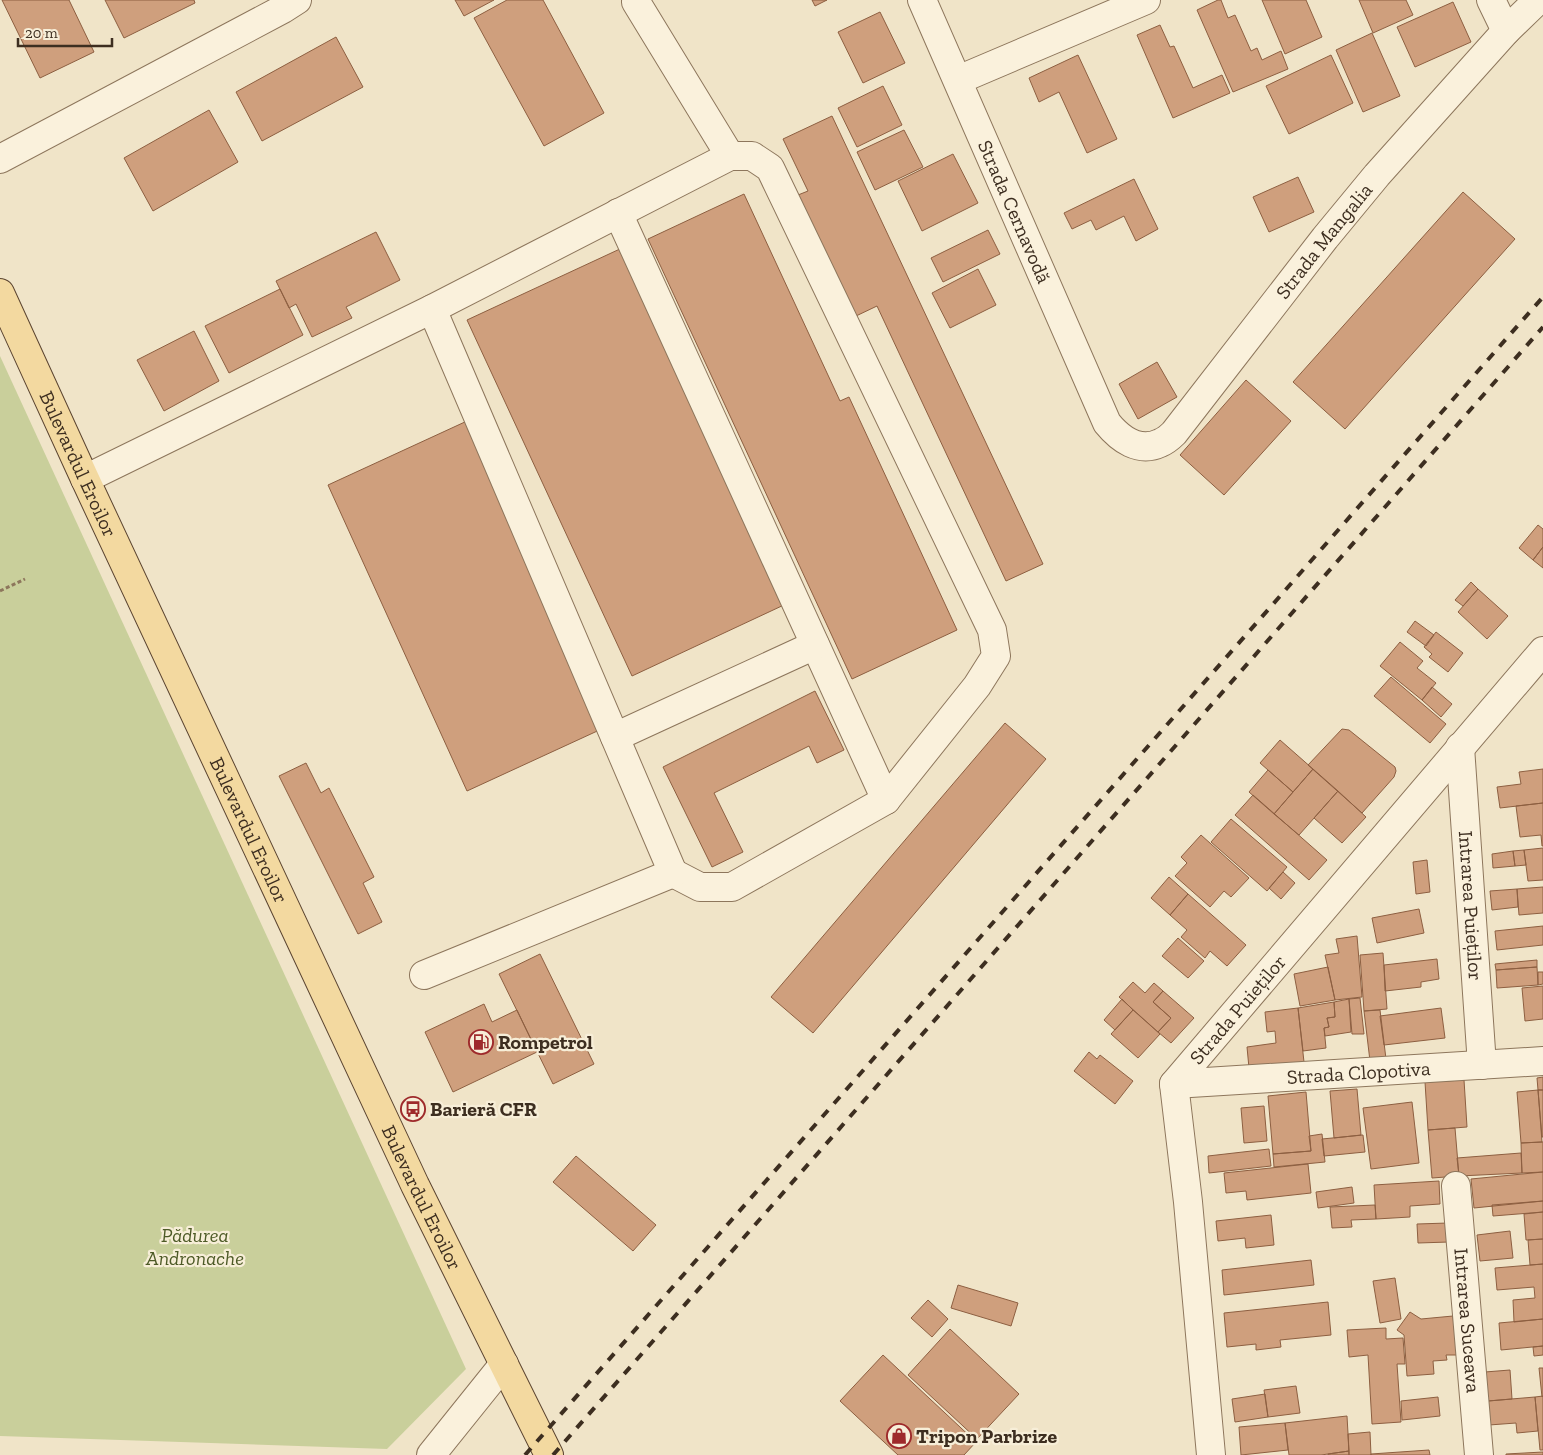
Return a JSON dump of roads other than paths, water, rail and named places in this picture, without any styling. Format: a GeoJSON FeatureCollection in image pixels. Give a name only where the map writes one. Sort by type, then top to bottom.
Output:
{"type":"FeatureCollection","features":[{"type":"Feature","properties":{"kind":"main road","name":"Bulevardul Eroilor"},"geometry":{"type":"LineString","coordinates":[[0,294],[423,1202],[549,1455]]}},
{"type":"Feature","properties":{"kind":"street"},"geometry":{"type":"LineString","coordinates":[[0,159],[275,14],[297,0]]}},
{"type":"Feature","properties":{"kind":"street","name":"Strada Cernavodă"},"geometry":{"type":"LineString","coordinates":[[922,0],[1107,424]]}},
{"type":"Feature","properties":{"kind":"street"},"geometry":{"type":"LineString","coordinates":[[958,80],[1146,0]]}},
{"type":"Feature","properties":{"kind":"street"},"geometry":{"type":"LineString","coordinates":[[1491,0],[1506,31]]}},
{"type":"Feature","properties":{"kind":"street","name":"Strada Mangalia"},"geometry":{"type":"LineString","coordinates":[[1107,424],[1123,440],[1135,445],[1148,446],[1161,443],[1174,433],[1348,210],[1506,31],[1538,0]]}},
{"type":"Feature","properties":{"kind":"street"},"geometry":{"type":"LineString","coordinates":[[636,2],[730,156]]}},
{"type":"Feature","properties":{"kind":"street"},"geometry":{"type":"LineString","coordinates":[[85,479],[432,309],[730,156],[752,156],[770,168],[992,630],[996,656],[977,686],[886,800],[732,887],[700,887],[673,873],[432,309]]}},
{"type":"Feature","properties":{"kind":"street"},"geometry":{"type":"LineString","coordinates":[[618,213],[886,800]]}},
{"type":"Feature","properties":{"kind":"street"},"geometry":{"type":"LineString","coordinates":[[615,737],[815,645]]}},
{"type":"Feature","properties":{"kind":"street","name":"Strada Puieților"},"geometry":{"type":"LineString","coordinates":[[1174,1084],[1543,651]]}},
{"type":"Feature","properties":{"kind":"street","name":"Intrarea Puieților"},"geometry":{"type":"LineString","coordinates":[[1460,747],[1482,1065]]}},
{"type":"Feature","properties":{"kind":"street"},"geometry":{"type":"LineString","coordinates":[[424,974],[673,873]]}},
{"type":"Feature","properties":{"kind":"street","name":"Strada Clopotiva"},"geometry":{"type":"LineString","coordinates":[[1174,1084],[1543,1061]]}},
{"type":"Feature","properties":{"kind":"street"},"geometry":{"type":"LineString","coordinates":[[1174,1084],[1189,1211],[1211,1455]]}},
{"type":"Feature","properties":{"kind":"street","name":"Intrarea Suceava"},"geometry":{"type":"LineString","coordinates":[[1456,1186],[1479,1455]]}},
{"type":"Feature","properties":{"kind":"street"},"geometry":{"type":"LineString","coordinates":[[431,1455],[504,1364]]}},
{"type":"Feature","properties":{"kind":"railway"},"geometry":{"type":"LineString","coordinates":[[525,1455],[1543,297]]}},
{"type":"Feature","properties":{"kind":"railway"},"geometry":{"type":"LineString","coordinates":[[553,1455],[1543,327]]}},
{"type":"Feature","properties":{"kind":"place","name":"Rompetrol"},"geometry":{"type":"Point","coordinates":[481,1042]}},
{"type":"Feature","properties":{"kind":"place","name":"Barieră CFR"},"geometry":{"type":"Point","coordinates":[413,1109]}},
{"type":"Feature","properties":{"kind":"place","name":"Tripon Parbrize"},"geometry":{"type":"Point","coordinates":[899,1436]}},
{"type":"Feature","properties":{"kind":"park label","name":"Pădurea Andronache"},"geometry":{"type":"Point","coordinates":[195,1246]}}]}
